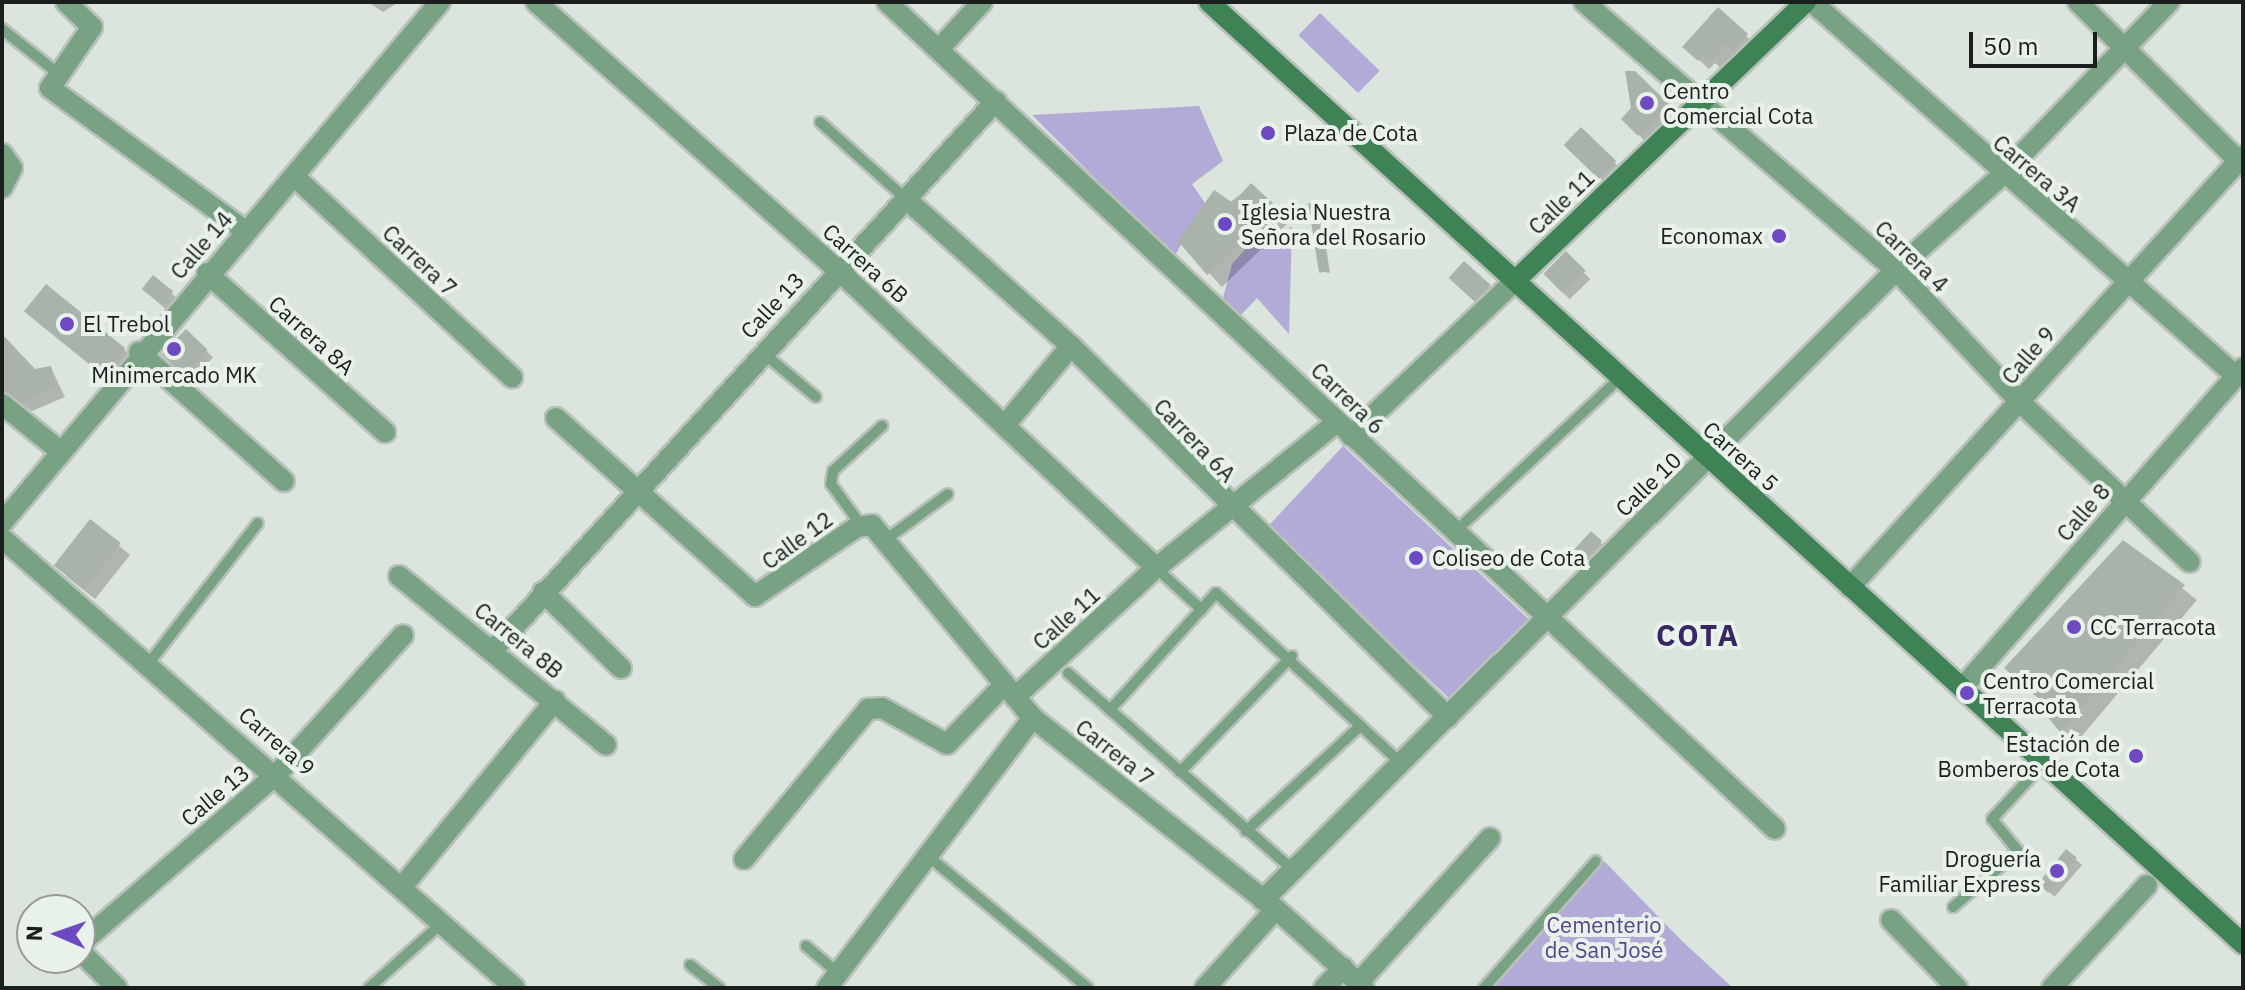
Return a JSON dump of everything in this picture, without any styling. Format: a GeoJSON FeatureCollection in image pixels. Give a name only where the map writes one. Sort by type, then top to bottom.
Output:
{"type":"FeatureCollection","features":[{"type":"Feature","properties":{"kind":"main road","name":"Carrera 5"},"geometry":{"type":"LineString","coordinates":[[1209,2],[1518,278],[1708,459],[2243,944]]}},
{"type":"Feature","properties":{"kind":"main road","name":"Calle 11"},"geometry":{"type":"LineString","coordinates":[[1518,278],[1697,102],[1809,2]]}},
{"type":"Feature","properties":{"kind":"street"},"geometry":{"type":"LineString","coordinates":[[66,2],[92,27],[55,82],[244,230]]}},
{"type":"Feature","properties":{"kind":"street","name":"Calle 14"},"geometry":{"type":"LineString","coordinates":[[2,523],[139,352],[244,230],[296,178],[440,2]]}},
{"type":"Feature","properties":{"kind":"street","name":"Carrera 6B"},"geometry":{"type":"LineString","coordinates":[[536,2],[837,269],[1156,568]]}},
{"type":"Feature","properties":{"kind":"street","name":"Carrera 6"},"geometry":{"type":"LineString","coordinates":[[887,2],[996,101],[1343,430],[1458,529],[1546,617],[1775,829]]}},
{"type":"Feature","properties":{"kind":"street"},"geometry":{"type":"LineString","coordinates":[[939,49],[982,2]]}},
{"type":"Feature","properties":{"kind":"street","name":"Carrera 4"},"geometry":{"type":"LineString","coordinates":[[1584,2],[1896,270],[2020,402],[2123,503],[2190,562]]}},
{"type":"Feature","properties":{"kind":"street","name":"Carrera 3A"},"geometry":{"type":"LineString","coordinates":[[1809,2],[2001,176],[2240,372]]}},
{"type":"Feature","properties":{"kind":"street"},"geometry":{"type":"LineString","coordinates":[[2078,2],[2242,161]]}},
{"type":"Feature","properties":{"kind":"street","name":"Calle 10"},"geometry":{"type":"LineString","coordinates":[[1205,988],[1294,871],[1896,270],[2001,176],[2169,2]]}},
{"type":"Feature","properties":{"kind":"street","name":"Calle 13"},"geometry":{"type":"LineString","coordinates":[[494,649],[635,489],[996,101]]}},
{"type":"Feature","properties":{"kind":"street"},"geometry":{"type":"LineString","coordinates":[[2,188],[7,161]]}},
{"type":"Feature","properties":{"kind":"street","name":"Calle 9"},"geometry":{"type":"LineString","coordinates":[[1850,587],[2020,402],[2126,278],[2242,161]]}},
{"type":"Feature","properties":{"kind":"street","name":"Carrera 7"},"geometry":{"type":"LineString","coordinates":[[296,178],[512,377]]}},
{"type":"Feature","properties":{"kind":"street","name":"Carrera 6A"},"geometry":{"type":"LineString","coordinates":[[906,199],[1071,346],[1229,509],[1448,717]]}},
{"type":"Feature","properties":{"kind":"street","name":"Carrera 8A"},"geometry":{"type":"LineString","coordinates":[[207,273],[385,432]]}},
{"type":"Feature","properties":{"kind":"street","name":"Calle 11"},"geometry":{"type":"LineString","coordinates":[[744,859],[868,709],[882,708],[947,744],[1229,509],[1343,430],[1518,278]]}},
{"type":"Feature","properties":{"kind":"street"},"geometry":{"type":"LineString","coordinates":[[1005,425],[1071,346]]}},
{"type":"Feature","properties":{"kind":"street"},"geometry":{"type":"LineString","coordinates":[[139,352],[284,481]]}},
{"type":"Feature","properties":{"kind":"street","name":"Calle 8"},"geometry":{"type":"LineString","coordinates":[[1962,688],[2240,372]]}},
{"type":"Feature","properties":{"kind":"street"},"geometry":{"type":"LineString","coordinates":[[2,404],[60,451]]}},
{"type":"Feature","properties":{"kind":"street"},"geometry":{"type":"LineString","coordinates":[[556,418],[635,489]]}},
{"type":"Feature","properties":{"kind":"street","name":"Calle 12"},"geometry":{"type":"LineString","coordinates":[[635,489],[755,596],[864,524]]}},
{"type":"Feature","properties":{"kind":"street","name":"Carrera 7"},"geometry":{"type":"LineString","coordinates":[[864,524],[884,541],[1033,718],[1270,904],[1361,986]]}},
{"type":"Feature","properties":{"kind":"street","name":"Carrera 9"},"geometry":{"type":"LineString","coordinates":[[2,538],[278,773],[515,988]]}},
{"type":"Feature","properties":{"kind":"street","name":"Carrera 8B"},"geometry":{"type":"LineString","coordinates":[[399,576],[494,649],[606,745]]}},
{"type":"Feature","properties":{"kind":"street"},"geometry":{"type":"LineString","coordinates":[[543,592],[621,668]]}},
{"type":"Feature","properties":{"kind":"street","name":"Calle 13"},"geometry":{"type":"LineString","coordinates":[[96,930],[278,773],[403,635]]}},
{"type":"Feature","properties":{"kind":"street"},"geometry":{"type":"LineString","coordinates":[[402,887],[555,701]]}},
{"type":"Feature","properties":{"kind":"street"},"geometry":{"type":"LineString","coordinates":[[833,981],[1033,718]]}},
{"type":"Feature","properties":{"kind":"street"},"geometry":{"type":"LineString","coordinates":[[1361,986],[1490,838]]}},
{"type":"Feature","properties":{"kind":"street"},"geometry":{"type":"LineString","coordinates":[[2052,988],[2147,885]]}},
{"type":"Feature","properties":{"kind":"street"},"geometry":{"type":"LineString","coordinates":[[1891,920],[1957,988]]}},
{"type":"Feature","properties":{"kind":"street"},"geometry":{"type":"LineString","coordinates":[[96,968],[117,988]]}},
{"type":"Feature","properties":{"kind":"street"},"geometry":{"type":"LineString","coordinates":[[1324,988],[1343,968]]}},
{"type":"Feature","properties":{"kind":"lane"},"geometry":{"type":"LineString","coordinates":[[2,29],[55,82]]}},
{"type":"Feature","properties":{"kind":"lane"},"geometry":{"type":"LineString","coordinates":[[820,122],[906,199]]}},
{"type":"Feature","properties":{"kind":"lane"},"geometry":{"type":"LineString","coordinates":[[762,351],[816,397]]}},
{"type":"Feature","properties":{"kind":"lane"},"geometry":{"type":"LineString","coordinates":[[1458,529],[1620,378]]}},
{"type":"Feature","properties":{"kind":"lane"},"geometry":{"type":"LineString","coordinates":[[864,524],[831,484],[833,471],[882,426]]}},
{"type":"Feature","properties":{"kind":"lane"},"geometry":{"type":"LineString","coordinates":[[884,541],[948,494]]}},
{"type":"Feature","properties":{"kind":"lane"},"geometry":{"type":"LineString","coordinates":[[149,663],[258,523]]}},
{"type":"Feature","properties":{"kind":"lane"},"geometry":{"type":"LineString","coordinates":[[1156,568],[1202,610]]}},
{"type":"Feature","properties":{"kind":"lane"},"geometry":{"type":"LineString","coordinates":[[1110,710],[1216,593],[1292,656],[1360,726],[1402,763]]}},
{"type":"Feature","properties":{"kind":"lane"},"geometry":{"type":"LineString","coordinates":[[1180,772],[1292,656]]}},
{"type":"Feature","properties":{"kind":"lane"},"geometry":{"type":"LineString","coordinates":[[1068,673],[1294,871]]}},
{"type":"Feature","properties":{"kind":"lane"},"geometry":{"type":"LineString","coordinates":[[1246,831],[1360,726]]}},
{"type":"Feature","properties":{"kind":"lane"},"geometry":{"type":"LineString","coordinates":[[1953,907],[2018,851],[1992,819],[2043,764]]}},
{"type":"Feature","properties":{"kind":"lane"},"geometry":{"type":"LineString","coordinates":[[928,856],[1088,988]]}},
{"type":"Feature","properties":{"kind":"lane"},"geometry":{"type":"LineString","coordinates":[[1484,988],[1596,861]]}},
{"type":"Feature","properties":{"kind":"lane"},"geometry":{"type":"LineString","coordinates":[[369,988],[442,923]]}},
{"type":"Feature","properties":{"kind":"lane"},"geometry":{"type":"LineString","coordinates":[[806,946],[833,981]]}},
{"type":"Feature","properties":{"kind":"lane"},"geometry":{"type":"LineString","coordinates":[[690,965],[719,988]]}},
{"type":"Feature","properties":{"kind":"green space"},"geometry":{"type":"Polygon","coordinates":[[[1320,13],[1380,71],[1358,93],[1298,35],[1320,13]]]}},
{"type":"Feature","properties":{"kind":"green space"},"geometry":{"type":"Polygon","coordinates":[[[1199,106],[1223,161],[1192,184],[1205,203],[1174,257],[1032,115],[1199,106]]]}},
{"type":"Feature","properties":{"kind":"green space"},"geometry":{"type":"Polygon","coordinates":[[[1292,226],[1289,334],[1257,298],[1240,316],[1223,298],[1232,264],[1265,227],[1276,241],[1292,226]]]}},
{"type":"Feature","properties":{"kind":"green space"},"geometry":{"type":"Polygon","coordinates":[[[1343,446],[1530,621],[1454,703],[1267,528],[1343,446]]]}},
{"type":"Feature","properties":{"kind":"green space","name":"Cementerio de San José"},"geometry":{"type":"Polygon","coordinates":[[[1604,861],[1682,941],[1733,988],[1482,988],[1604,861]]]}},
{"type":"Feature","properties":{"kind":"building"},"geometry":{"type":"Polygon","coordinates":[[[1718,7],[1748,34],[1733,51],[1725,44],[1711,61],[1704,55],[1698,61],[1682,47],[1718,7]]]}},
{"type":"Feature","properties":{"kind":"building","name":"Centro Comercial Cota"},"geometry":{"type":"Polygon","coordinates":[[[1625,71],[1635,71],[1669,104],[1638,136],[1621,119],[1631,108],[1625,71]]]}},
{"type":"Feature","properties":{"kind":"building"},"geometry":{"type":"Polygon","coordinates":[[[1581,127],[1616,161],[1599,179],[1564,145],[1581,127]]]}},
{"type":"Feature","properties":{"kind":"building","name":"Iglesia Nuestra Señora del Rosario"},"geometry":{"type":"Polygon","coordinates":[[[1251,183],[1277,207],[1207,275],[1178,241],[1214,190],[1233,203],[1251,183]]]}},
{"type":"Feature","properties":{"kind":"building"},"geometry":{"type":"Polygon","coordinates":[[[1318,202],[1329,271],[1319,273],[1308,204],[1318,202]]]}},
{"type":"Feature","properties":{"kind":"building"},"geometry":{"type":"Polygon","coordinates":[[[1566,251],[1586,271],[1563,293],[1543,274],[1566,251]]]}},
{"type":"Feature","properties":{"kind":"building"},"geometry":{"type":"Polygon","coordinates":[[[1464,261],[1491,285],[1475,302],[1449,278],[1464,261]]]}},
{"type":"Feature","properties":{"kind":"building"},"geometry":{"type":"Polygon","coordinates":[[[153,275],[173,291],[162,305],[142,289],[153,275]]]}},
{"type":"Feature","properties":{"kind":"building","name":"El Trebol"},"geometry":{"type":"Polygon","coordinates":[[[46,284],[125,348],[103,375],[24,311],[46,284]]]}},
{"type":"Feature","properties":{"kind":"building"},"geometry":{"type":"Polygon","coordinates":[[[186,329],[208,350],[183,375],[162,354],[186,329]]]}},
{"type":"Feature","properties":{"kind":"building"},"geometry":{"type":"Polygon","coordinates":[[[2,334],[35,369],[51,366],[56,387],[21,403],[2,391],[2,334]]]}},
{"type":"Feature","properties":{"kind":"building"},"geometry":{"type":"Polygon","coordinates":[[[90,519],[121,543],[84,590],[54,565],[90,519]]]}},
{"type":"Feature","properties":{"kind":"building"},"geometry":{"type":"Polygon","coordinates":[[[1591,531],[1602,541],[1585,560],[1574,550],[1591,531]]]}},
{"type":"Feature","properties":{"kind":"building","name":"CC Terracota"},"geometry":{"type":"Polygon","coordinates":[[[2123,540],[2185,585],[2060,732],[2041,709],[2046,705],[2004,668],[2123,540]]]}},
{"type":"Feature","properties":{"kind":"building","name":"Droguería Familiar Express"},"geometry":{"type":"Polygon","coordinates":[[[2066,849],[2077,858],[2049,893],[2038,884],[2066,849]]]}},
{"type":"Feature","properties":{"kind":"place","name":"Centro Comercial Cota"},"geometry":{"type":"Point","coordinates":[1647,103]}},
{"type":"Feature","properties":{"kind":"place","name":"Plaza de Cota"},"geometry":{"type":"Point","coordinates":[1268,133]}},
{"type":"Feature","properties":{"kind":"place","name":"Iglesia Nuestra Señora del Rosario"},"geometry":{"type":"Point","coordinates":[1225,224]}},
{"type":"Feature","properties":{"kind":"place","name":"Economax"},"geometry":{"type":"Point","coordinates":[1779,236]}},
{"type":"Feature","properties":{"kind":"place","name":"El Trebol"},"geometry":{"type":"Point","coordinates":[67,324]}},
{"type":"Feature","properties":{"kind":"place","name":"Minimercado MK"},"geometry":{"type":"Point","coordinates":[174,349]}},
{"type":"Feature","properties":{"kind":"place","name":"Coliseo de Cota"},"geometry":{"type":"Point","coordinates":[1416,558]}},
{"type":"Feature","properties":{"kind":"place","name":"CC Terracota"},"geometry":{"type":"Point","coordinates":[2074,627]}},
{"type":"Feature","properties":{"kind":"place","name":"Centro Comercial Terracota"},"geometry":{"type":"Point","coordinates":[1967,693]}},
{"type":"Feature","properties":{"kind":"place","name":"Estación de Bomberos de Cota"},"geometry":{"type":"Point","coordinates":[2136,756]}},
{"type":"Feature","properties":{"kind":"place","name":"Droguería Familiar Express"},"geometry":{"type":"Point","coordinates":[2057,871]}},
{"type":"Feature","properties":{"kind":"district","name":"COTA"},"geometry":{"type":"Point","coordinates":[1698,635]}}]}
